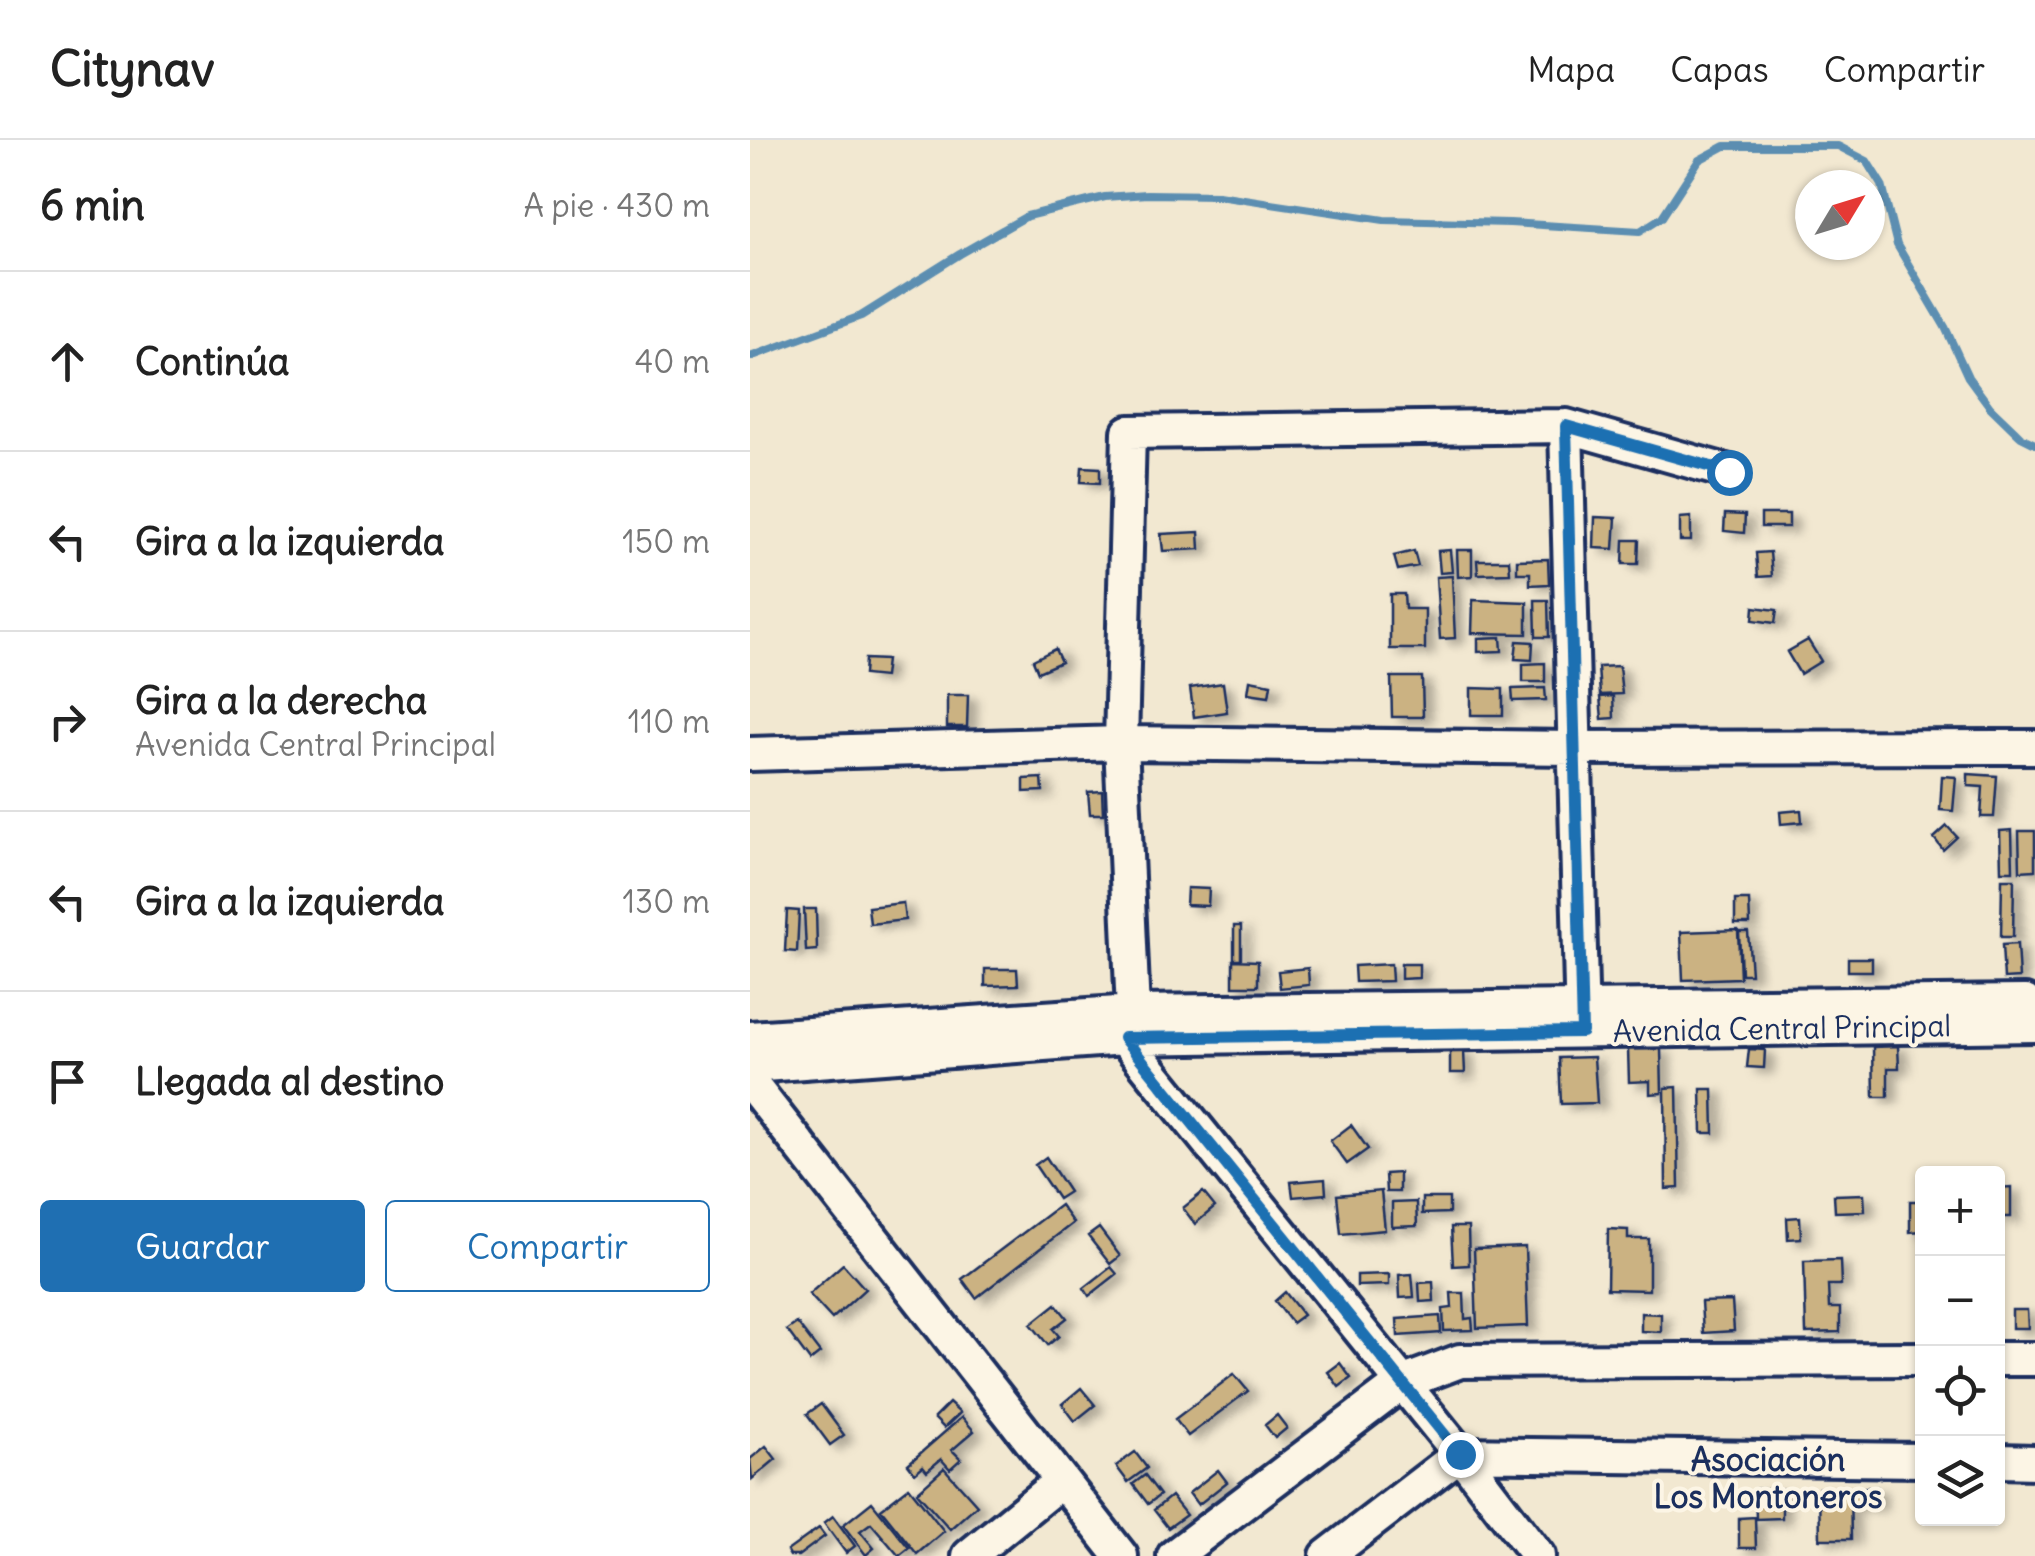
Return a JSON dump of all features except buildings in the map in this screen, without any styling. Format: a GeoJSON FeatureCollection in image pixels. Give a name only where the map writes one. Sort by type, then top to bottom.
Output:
{"type":"FeatureCollection","features":[{"type":"Feature","properties":{"kind":"street"},"geometry":{"type":"LineString","coordinates":[[1566,426],[1582,1019]]}},
{"type":"Feature","properties":{"kind":"street"},"geometry":{"type":"LineString","coordinates":[[1538,1556],[1128,1026],[1121,743],[1128,432],[1566,426],[1729,472]]}},
{"type":"Feature","properties":{"kind":"street"},"geometry":{"type":"LineString","coordinates":[[750,754],[1121,743],[2035,748]]}},
{"type":"Feature","properties":{"kind":"street","name":"Avenida Central Principal"},"geometry":{"type":"LineString","coordinates":[[750,1038],[1128,1026],[1582,1019],[2035,1002]]}},
{"type":"Feature","properties":{"kind":"street","name":"Avenida Central Principal"},"geometry":{"type":"LineString","coordinates":[[1582,1019],[2035,1025]]}},
{"type":"Feature","properties":{"kind":"street","name":"Avenida Central Principal"},"geometry":{"type":"LineString","coordinates":[[750,1066],[1128,1026]]}},
{"type":"Feature","properties":{"kind":"street"},"geometry":{"type":"LineString","coordinates":[[750,1082],[1120,1556]]}},
{"type":"Feature","properties":{"kind":"street"},"geometry":{"type":"LineString","coordinates":[[1174,1556],[1402,1383],[1460,1361],[1915,1359]]}},
{"type":"Feature","properties":{"kind":"street"},"geometry":{"type":"LineString","coordinates":[[2005,1359],[2035,1359]]}},
{"type":"Feature","properties":{"kind":"street"},"geometry":{"type":"LineString","coordinates":[[1327,1556],[1460,1454],[1915,1460]]}},
{"type":"Feature","properties":{"kind":"street"},"geometry":{"type":"LineString","coordinates":[[2005,1461],[2035,1462]]}},
{"type":"Feature","properties":{"kind":"street"},"geometry":{"type":"LineString","coordinates":[[969,1556],[1061,1482]]}},
{"type":"Feature","properties":{"kind":"waterway"},"geometry":{"type":"LineString","coordinates":[[750,357],[861,316],[1027,216],[1105,197],[1218,195],[1384,220],[1640,231],[1662,217],[1699,160],[1725,146],[1838,146],[1867,161],[1882,185],[1897,245],[1945,327],[1968,377],[1990,407],[2021,437],[2035,444]]}},
{"type":"Feature","properties":{"kind":"district","name":"Asociación Los Montoneros"},"geometry":{"type":"Point","coordinates":[1768,1478]}},
{"type":"Feature","properties":{"kind":"route"},"geometry":{"type":"LineString","coordinates":[[1460,1454],[1124,1038],[1582,1032],[1566,426],[1729,472]]}}]}
